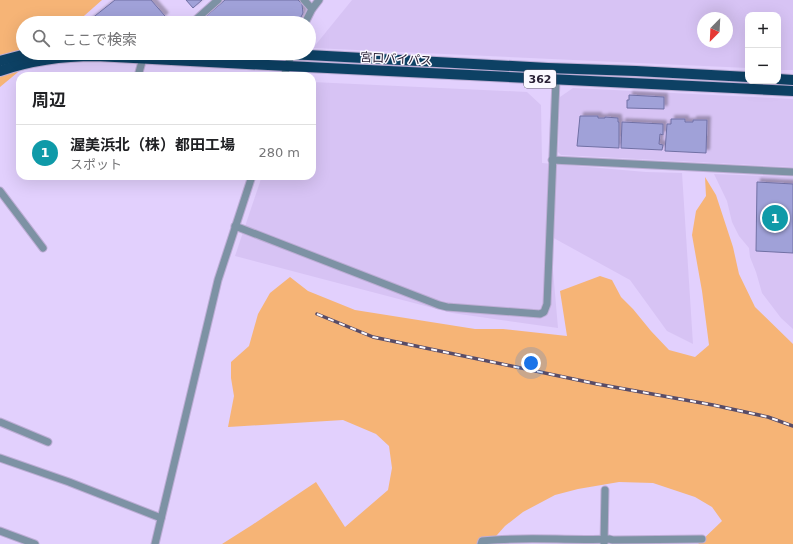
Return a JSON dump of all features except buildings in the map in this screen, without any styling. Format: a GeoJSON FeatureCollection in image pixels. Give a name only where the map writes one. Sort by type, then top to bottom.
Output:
{"type":"FeatureCollection","features":[{"type":"Feature","properties":{"kind":"highway","name":"宮口バイパス"},"geometry":{"type":"LineString","coordinates":[[316,55],[745,77]]}},
{"type":"Feature","properties":{"kind":"highway"},"geometry":{"type":"LineString","coordinates":[[0,61],[16,57]]}},
{"type":"Feature","properties":{"kind":"highway","name":"宮口バイパス"},"geometry":{"type":"LineString","coordinates":[[0,71],[41,60]]}},
{"type":"Feature","properties":{"kind":"highway","name":"宮口バイパス"},"geometry":{"type":"LineString","coordinates":[[165,60],[286,71],[556,80],[793,92]]}},
{"type":"Feature","properties":{"kind":"highway"},"geometry":{"type":"LineString","coordinates":[[781,78],[793,80]]}},
{"type":"Feature","properties":{"kind":"street"},"geometry":{"type":"LineString","coordinates":[[200,16],[218,0]]}},
{"type":"Feature","properties":{"kind":"street"},"geometry":{"type":"LineString","coordinates":[[304,0],[312,9]]}},
{"type":"Feature","properties":{"kind":"street"},"geometry":{"type":"LineString","coordinates":[[308,16],[319,0]]}},
{"type":"Feature","properties":{"kind":"street"},"geometry":{"type":"LineString","coordinates":[[139,72],[142,60]]}},
{"type":"Feature","properties":{"kind":"street"},"geometry":{"type":"LineString","coordinates":[[286,71],[290,60]]}},
{"type":"Feature","properties":{"kind":"street"},"geometry":{"type":"LineString","coordinates":[[235,226],[439,305],[447,307],[540,314],[544,312],[547,304],[556,80]]}},
{"type":"Feature","properties":{"kind":"street"},"geometry":{"type":"LineString","coordinates":[[552,160],[793,172]]}},
{"type":"Feature","properties":{"kind":"street"},"geometry":{"type":"LineString","coordinates":[[155,544],[218,280],[251,180]]}},
{"type":"Feature","properties":{"kind":"street"},"geometry":{"type":"LineString","coordinates":[[1,193],[43,248]]}},
{"type":"Feature","properties":{"kind":"street"},"geometry":{"type":"LineString","coordinates":[[0,422],[48,442]]}},
{"type":"Feature","properties":{"kind":"street"},"geometry":{"type":"LineString","coordinates":[[0,458],[68,482],[161,518]]}},
{"type":"Feature","properties":{"kind":"street"},"geometry":{"type":"LineString","coordinates":[[604,542],[605,490]]}},
{"type":"Feature","properties":{"kind":"street"},"geometry":{"type":"LineString","coordinates":[[0,531],[35,544]]}},
{"type":"Feature","properties":{"kind":"street"},"geometry":{"type":"LineString","coordinates":[[481,544],[482,541],[497,539],[568,539],[604,542],[609,539],[702,539]]}},
{"type":"Feature","properties":{"kind":"shaded area"},"geometry":{"type":"Polygon","coordinates":[[[0,0],[102,0],[84,16],[16,16],[16,60],[33,60],[18,72],[16,72],[16,74],[0,87],[0,0]]]}},
{"type":"Feature","properties":{"kind":"shaded area"},"geometry":{"type":"Polygon","coordinates":[[[352,0],[793,0],[793,70],[781,70],[781,12],[745,12],[745,68],[316,48],[316,44],[352,0]]]}},
{"type":"Feature","properties":{"kind":"shaded area"},"geometry":{"type":"Polygon","coordinates":[[[316,82],[527,92],[541,105],[542,163],[646,172],[682,173],[693,344],[667,331],[630,280],[550,236],[558,328],[452,313],[235,256],[261,180],[316,180],[316,82]]]}},
{"type":"Feature","properties":{"kind":"shaded area"},"geometry":{"type":"Polygon","coordinates":[[[573,88],[793,99],[793,167],[561,155],[558,152],[560,97],[573,88]]]}},
{"type":"Feature","properties":{"kind":"shaded area"},"geometry":{"type":"Polygon","coordinates":[[[714,174],[793,177],[793,329],[781,318],[762,293],[750,257],[749,248],[739,236],[732,222],[727,201],[714,174]]]}},
{"type":"Feature","properties":{"kind":"shaded area"},"geometry":{"type":"Polygon","coordinates":[[[705,177],[716,195],[733,247],[739,274],[755,307],[793,344],[793,544],[698,544],[722,521],[712,507],[695,497],[653,483],[619,482],[578,489],[555,495],[523,512],[505,526],[489,544],[222,544],[316,482],[345,527],[388,490],[392,468],[389,446],[376,434],[343,420],[228,427],[234,396],[231,378],[231,362],[249,346],[258,314],[270,293],[290,277],[308,291],[355,310],[475,329],[503,329],[567,336],[560,291],[600,276],[612,280],[621,297],[669,350],[695,357],[709,345],[702,291],[692,235],[696,211],[706,196],[705,177]]]}},
{"type":"Feature","properties":{"kind":"railway"},"geometry":{"type":"LineString","coordinates":[[317,314],[373,337],[597,384],[713,405],[768,417],[793,426]]}},
{"type":"Feature","properties":{"kind":"place","name":"渥美浜北（株）都田工場"},"geometry":{"type":"Point","coordinates":[775,218]}}]}
